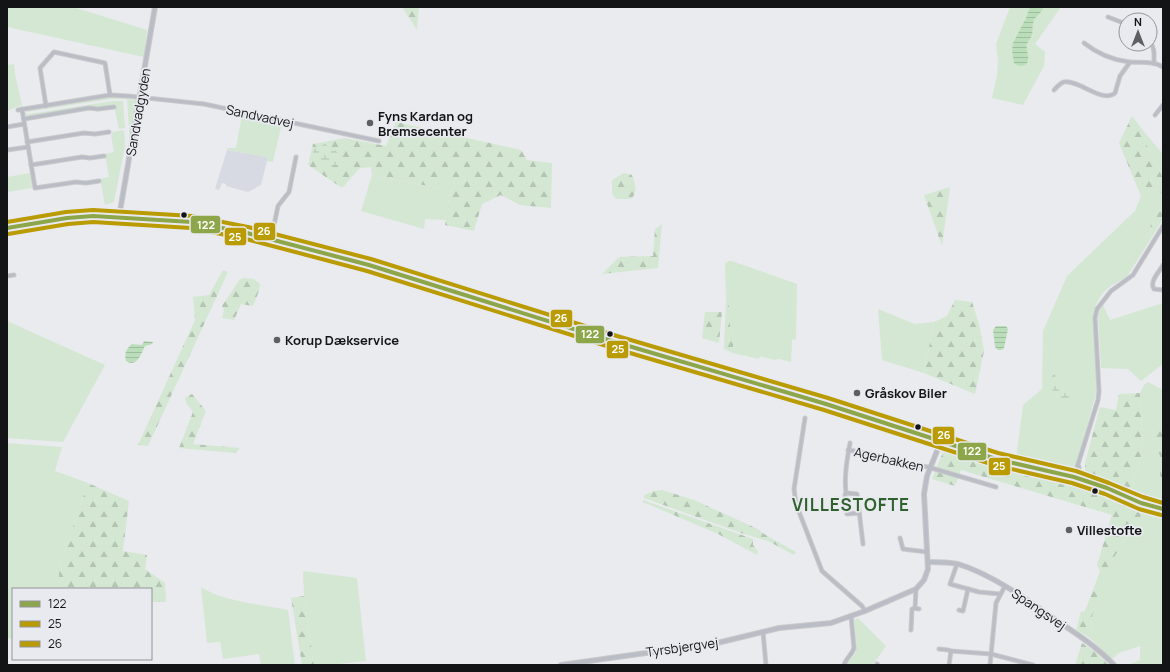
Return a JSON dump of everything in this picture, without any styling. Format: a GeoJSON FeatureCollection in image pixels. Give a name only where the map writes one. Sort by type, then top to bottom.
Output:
{"type":"FeatureCollection","features":[{"type":"Feature","properties":{"kind":"main road"},"geometry":{"type":"LineString","coordinates":[[7,228],[80,216],[119,217],[207,224],[271,239],[369,265],[645,351],[826,404],[1044,475],[1058,476],[1107,488],[1141,503],[1163,509]]}},
{"type":"Feature","properties":{"kind":"main road"},"geometry":{"type":"LineString","coordinates":[[996,459],[1050,471],[1075,481]]}},
{"type":"Feature","properties":{"kind":"street","name":"Sandvadgyden"},"geometry":{"type":"LineString","coordinates":[[119,217],[155,7]]}},
{"type":"Feature","properties":{"kind":"street"},"geometry":{"type":"LineString","coordinates":[[1108,17],[1118,21]]}},
{"type":"Feature","properties":{"kind":"street"},"geometry":{"type":"LineString","coordinates":[[1084,43],[1101,54],[1116,60],[1154,63],[1163,67]]}},
{"type":"Feature","properties":{"kind":"street"},"geometry":{"type":"LineString","coordinates":[[46,106],[40,68],[54,52],[105,63],[110,95]]}},
{"type":"Feature","properties":{"kind":"street"},"geometry":{"type":"LineString","coordinates":[[1154,52],[1154,63]]}},
{"type":"Feature","properties":{"kind":"street"},"geometry":{"type":"LineString","coordinates":[[1054,90],[1061,83],[1070,82],[1098,94],[1113,95],[1120,76],[1130,62]]}},
{"type":"Feature","properties":{"kind":"street","name":"Sandvadvej"},"geometry":{"type":"LineString","coordinates":[[18,110],[110,95],[140,97],[204,104],[379,141]]}},
{"type":"Feature","properties":{"kind":"street"},"geometry":{"type":"LineString","coordinates":[[1154,115],[1163,105]]}},
{"type":"Feature","properties":{"kind":"street"},"geometry":{"type":"LineString","coordinates":[[24,119],[89,108],[98,109],[114,107]]}},
{"type":"Feature","properties":{"kind":"street"},"geometry":{"type":"LineString","coordinates":[[22,109],[36,188],[76,182],[86,183],[99,181]]}},
{"type":"Feature","properties":{"kind":"street"},"geometry":{"type":"LineString","coordinates":[[7,127],[24,124]]}},
{"type":"Feature","properties":{"kind":"street"},"geometry":{"type":"LineString","coordinates":[[27,142],[84,133],[95,134],[109,132]]}},
{"type":"Feature","properties":{"kind":"street"},"geometry":{"type":"LineString","coordinates":[[7,150],[28,147]]}},
{"type":"Feature","properties":{"kind":"street"},"geometry":{"type":"LineString","coordinates":[[31,165],[82,157],[90,158],[104,156]]}},
{"type":"Feature","properties":{"kind":"street"},"geometry":{"type":"LineString","coordinates":[[271,239],[278,206],[289,192],[296,157]]}},
{"type":"Feature","properties":{"kind":"street"},"geometry":{"type":"LineString","coordinates":[[1075,481],[1098,395],[1095,318],[1097,310],[1111,291],[1133,275],[1163,226]]}},
{"type":"Feature","properties":{"kind":"street"},"geometry":{"type":"LineString","coordinates":[[1163,265],[1152,283],[1152,287],[1154,290],[1163,290]]}},
{"type":"Feature","properties":{"kind":"street"},"geometry":{"type":"LineString","coordinates":[[7,276],[14,276]]}},
{"type":"Feature","properties":{"kind":"street"},"geometry":{"type":"LineString","coordinates":[[805,418],[794,489],[796,504],[822,571],[862,606],[864,611]]}},
{"type":"Feature","properties":{"kind":"street"},"geometry":{"type":"LineString","coordinates":[[911,630],[912,609],[917,609],[916,590],[927,574],[928,562],[923,500],[925,485],[941,441]]}},
{"type":"Feature","properties":{"kind":"street","name":"Agerbakken"},"geometry":{"type":"LineString","coordinates":[[850,442],[845,477],[847,514],[859,513]]}},
{"type":"Feature","properties":{"kind":"street","name":"Agerbakken"},"geometry":{"type":"LineString","coordinates":[[848,450],[872,454],[899,463],[930,468]]}},
{"type":"Feature","properties":{"kind":"street"},"geometry":{"type":"LineString","coordinates":[[930,468],[996,487]]}},
{"type":"Feature","properties":{"kind":"street"},"geometry":{"type":"LineString","coordinates":[[846,493],[857,494],[863,544]]}},
{"type":"Feature","properties":{"kind":"street"},"geometry":{"type":"LineString","coordinates":[[900,538],[903,549],[927,552]]}},
{"type":"Feature","properties":{"kind":"street","name":"Spangsvej"},"geometry":{"type":"LineString","coordinates":[[928,562],[957,564],[1005,586],[1088,641],[1114,665]]}},
{"type":"Feature","properties":{"kind":"street","name":"Spangsvej"},"geometry":{"type":"LineString","coordinates":[[957,564],[950,584],[979,592],[1000,594]]}},
{"type":"Feature","properties":{"kind":"street"},"geometry":{"type":"LineString","coordinates":[[990,665],[996,603],[1005,586]]}},
{"type":"Feature","properties":{"kind":"street"},"geometry":{"type":"LineString","coordinates":[[959,610],[963,611],[968,589]]}},
{"type":"Feature","properties":{"kind":"street","name":"Tyrsbjergvej"},"geometry":{"type":"LineString","coordinates":[[561,665],[717,642],[779,628],[830,623],[916,590]]}},
{"type":"Feature","properties":{"kind":"street"},"geometry":{"type":"LineString","coordinates":[[844,665],[854,648],[851,616]]}},
{"type":"Feature","properties":{"kind":"street"},"geometry":{"type":"LineString","coordinates":[[763,632],[766,665]]}},
{"type":"Feature","properties":{"kind":"street"},"geometry":{"type":"LineString","coordinates":[[939,649],[991,654],[1032,665]]}},
{"type":"Feature","properties":{"kind":"street"},"geometry":{"type":"LineString","coordinates":[[949,665],[950,651]]}},
{"type":"Feature","properties":{"kind":"shaded area"},"geometry":{"type":"Polygon","coordinates":[[[1030,7],[1043,7],[1042,11],[1034,20],[1032,35],[1027,44],[1027,63],[1024,66],[1019,66],[1014,63],[1012,50],[1013,43],[1030,7]]]}},
{"type":"Feature","properties":{"kind":"shaded area"},"geometry":{"type":"Polygon","coordinates":[[[227,150],[268,157],[261,185],[248,192],[226,186],[226,184],[222,183],[219,190],[215,189],[227,150]]]}},
{"type":"Feature","properties":{"kind":"shaded area"},"geometry":{"type":"Polygon","coordinates":[[[996,326],[1006,326],[1008,329],[1004,348],[1001,350],[998,350],[995,347],[993,330],[996,326]]]}},
{"type":"Feature","properties":{"kind":"shaded area"},"geometry":{"type":"Polygon","coordinates":[[[144,341],[153,342],[152,344],[145,346],[136,361],[130,363],[126,361],[125,353],[128,348],[132,344],[142,345],[144,341]]]}},
{"type":"Feature","properties":{"kind":"green space"},"geometry":{"type":"Polygon","coordinates":[[[7,7],[73,7],[147,30],[144,57],[7,27],[7,7]]]}},
{"type":"Feature","properties":{"kind":"green space"},"geometry":{"type":"Polygon","coordinates":[[[402,7],[419,7],[417,30],[402,7]]]}},
{"type":"Feature","properties":{"kind":"green space"},"geometry":{"type":"Polygon","coordinates":[[[1010,7],[1061,7],[1035,44],[1045,52],[1044,66],[1023,105],[992,98],[997,75],[998,61],[996,44],[1010,7]]]}},
{"type":"Feature","properties":{"kind":"green space"},"geometry":{"type":"Polygon","coordinates":[[[14,64],[22,105],[7,111],[7,65],[14,64]]]}},
{"type":"Feature","properties":{"kind":"green space"},"geometry":{"type":"Polygon","coordinates":[[[110,97],[132,98],[137,102],[130,143],[127,99],[111,99],[26,112],[27,111],[110,97]]]}},
{"type":"Feature","properties":{"kind":"green space"},"geometry":{"type":"Polygon","coordinates":[[[113,101],[123,101],[125,128],[119,129],[114,106],[99,108],[97,106],[26,117],[25,113],[28,113],[28,116],[29,114],[113,101]]]}},
{"type":"Feature","properties":{"kind":"green space"},"geometry":{"type":"Polygon","coordinates":[[[242,115],[282,123],[273,162],[267,161],[267,157],[227,150],[228,148],[236,148],[242,115]]]}},
{"type":"Feature","properties":{"kind":"green space"},"geometry":{"type":"Polygon","coordinates":[[[1132,116],[1145,133],[1146,144],[1163,178],[1163,194],[1152,188],[1141,196],[1119,143],[1132,116]]]}},
{"type":"Feature","properties":{"kind":"green space"},"geometry":{"type":"Polygon","coordinates":[[[396,122],[521,150],[527,160],[552,163],[551,208],[520,205],[501,195],[482,204],[474,231],[445,225],[450,192],[455,184],[450,174],[438,188],[372,175],[371,167],[360,168],[342,188],[308,165],[313,144],[345,138],[386,146],[396,122]]]}},
{"type":"Feature","properties":{"kind":"green space"},"geometry":{"type":"Polygon","coordinates":[[[124,130],[125,146],[114,202],[105,205],[100,179],[109,177],[105,154],[114,152],[111,135],[112,132],[124,130]]]}},
{"type":"Feature","properties":{"kind":"green space"},"geometry":{"type":"Polygon","coordinates":[[[1145,133],[1163,154],[1163,178],[1146,144],[1145,133]]]}},
{"type":"Feature","properties":{"kind":"green space"},"geometry":{"type":"Polygon","coordinates":[[[325,144],[337,152],[341,159],[340,164],[331,166],[327,165],[320,162],[315,156],[313,152],[315,148],[325,144]]]}},
{"type":"Feature","properties":{"kind":"green space"},"geometry":{"type":"Polygon","coordinates":[[[30,173],[32,188],[7,192],[7,177],[30,173]]]}},
{"type":"Feature","properties":{"kind":"green space"},"geometry":{"type":"Polygon","coordinates":[[[450,173],[455,184],[450,192],[446,220],[425,219],[424,229],[361,211],[372,175],[437,188],[450,173]]]}},
{"type":"Feature","properties":{"kind":"green space"},"geometry":{"type":"Polygon","coordinates":[[[624,173],[632,175],[636,190],[631,199],[616,199],[612,194],[612,180],[624,173]]]}},
{"type":"Feature","properties":{"kind":"green space"},"geometry":{"type":"Polygon","coordinates":[[[950,187],[942,246],[924,195],[950,187]]]}},
{"type":"Feature","properties":{"kind":"green space"},"geometry":{"type":"Polygon","coordinates":[[[1152,188],[1163,194],[1163,211],[1156,210],[1150,230],[1152,237],[1128,275],[1104,292],[1098,300],[1095,308],[1093,318],[1097,390],[1076,465],[1070,471],[1016,459],[1023,405],[1042,389],[1043,331],[1067,276],[1135,211],[1141,196],[1152,188]]]}},
{"type":"Feature","properties":{"kind":"green space"},"geometry":{"type":"Polygon","coordinates":[[[1156,210],[1163,211],[1163,219],[1152,237],[1151,223],[1156,210]]]}},
{"type":"Feature","properties":{"kind":"green space"},"geometry":{"type":"Polygon","coordinates":[[[662,224],[658,268],[602,274],[619,257],[653,256],[655,229],[662,224]]]}},
{"type":"Feature","properties":{"kind":"green space"},"geometry":{"type":"Polygon","coordinates":[[[728,261],[732,261],[797,284],[796,339],[792,340],[791,362],[779,359],[774,360],[760,356],[759,359],[733,353],[730,308],[726,300],[725,264],[728,261]]]}},
{"type":"Feature","properties":{"kind":"green space"},"geometry":{"type":"Polygon","coordinates":[[[223,270],[228,272],[148,446],[138,445],[195,320],[193,297],[209,295],[223,270]]]}},
{"type":"Feature","properties":{"kind":"green space"},"geometry":{"type":"Polygon","coordinates":[[[240,279],[254,279],[260,284],[253,306],[241,304],[234,320],[222,318],[224,310],[222,306],[240,279]]]}},
{"type":"Feature","properties":{"kind":"green space"},"geometry":{"type":"Polygon","coordinates":[[[726,300],[730,308],[733,353],[724,349],[726,300]]]}},
{"type":"Feature","properties":{"kind":"green space"},"geometry":{"type":"Polygon","coordinates":[[[955,300],[972,302],[979,324],[984,351],[975,394],[924,373],[934,322],[947,316],[955,300]]]}},
{"type":"Feature","properties":{"kind":"green space"},"geometry":{"type":"Polygon","coordinates":[[[1163,303],[1163,364],[1141,381],[1128,369],[1101,368],[1098,317],[1099,310],[1103,305],[1110,320],[1163,303]]]}},
{"type":"Feature","properties":{"kind":"green space"},"geometry":{"type":"Polygon","coordinates":[[[878,309],[915,324],[934,322],[924,373],[882,360],[878,309]]]}},
{"type":"Feature","properties":{"kind":"green space"},"geometry":{"type":"Polygon","coordinates":[[[705,312],[722,312],[719,343],[702,338],[705,312]]]}},
{"type":"Feature","properties":{"kind":"green space"},"geometry":{"type":"Polygon","coordinates":[[[7,321],[105,365],[63,442],[7,438],[7,321]]]}},
{"type":"Feature","properties":{"kind":"green space"},"geometry":{"type":"Polygon","coordinates":[[[1053,371],[1063,388],[1071,391],[1082,390],[1076,398],[1066,401],[1053,393],[1051,380],[1053,371]]]}},
{"type":"Feature","properties":{"kind":"green space"},"geometry":{"type":"Polygon","coordinates":[[[1148,382],[1163,390],[1163,503],[1129,492],[1143,451],[1140,393],[1144,385],[1148,382]]]}},
{"type":"Feature","properties":{"kind":"green space"},"geometry":{"type":"Polygon","coordinates":[[[1140,393],[1143,451],[1129,492],[1087,477],[1085,472],[1085,463],[1100,407],[1116,410],[1119,394],[1140,393]]]}},
{"type":"Feature","properties":{"kind":"green space"},"geometry":{"type":"Polygon","coordinates":[[[192,394],[206,411],[193,444],[240,448],[235,453],[179,448],[193,412],[186,403],[185,398],[192,394]]]}},
{"type":"Feature","properties":{"kind":"green space"},"geometry":{"type":"Polygon","coordinates":[[[1156,425],[1163,430],[1163,482],[1160,473],[1160,456],[1154,446],[1154,438],[1151,436],[1156,425]]]}},
{"type":"Feature","properties":{"kind":"green space"},"geometry":{"type":"Polygon","coordinates":[[[7,443],[62,447],[55,471],[88,483],[59,568],[59,588],[12,588],[12,639],[7,638],[7,443]]]}},
{"type":"Feature","properties":{"kind":"green space"},"geometry":{"type":"Polygon","coordinates":[[[945,447],[1145,509],[1111,562],[1090,623],[1093,630],[1090,638],[1076,630],[1081,611],[1084,612],[1087,606],[1100,571],[1097,565],[1112,515],[961,470],[955,486],[932,479],[945,447]]]}},
{"type":"Feature","properties":{"kind":"green space"},"geometry":{"type":"Polygon","coordinates":[[[88,483],[129,501],[123,551],[147,555],[145,569],[165,583],[166,602],[152,602],[152,588],[59,588],[59,568],[88,483]]]}},
{"type":"Feature","properties":{"kind":"green space"},"geometry":{"type":"Polygon","coordinates":[[[662,490],[694,500],[758,529],[796,552],[794,555],[768,541],[741,533],[644,498],[644,495],[662,490]]]}},
{"type":"Feature","properties":{"kind":"green space"},"geometry":{"type":"Polygon","coordinates":[[[643,500],[753,539],[753,545],[758,551],[757,555],[718,534],[643,502],[643,500]]]}},
{"type":"Feature","properties":{"kind":"green space"},"geometry":{"type":"Polygon","coordinates":[[[1145,509],[1163,515],[1163,665],[1128,665],[1140,660],[1140,646],[1119,653],[1112,659],[1090,638],[1093,630],[1090,623],[1111,562],[1145,509]]]}},
{"type":"Feature","properties":{"kind":"green space"},"geometry":{"type":"Polygon","coordinates":[[[303,571],[357,578],[366,661],[314,665],[304,596],[303,571]]]}},
{"type":"Feature","properties":{"kind":"green space"},"geometry":{"type":"Polygon","coordinates":[[[201,587],[220,596],[231,599],[288,610],[295,665],[261,665],[259,654],[223,659],[220,642],[207,643],[201,587]]]}},
{"type":"Feature","properties":{"kind":"green space"},"geometry":{"type":"Polygon","coordinates":[[[304,596],[314,665],[302,665],[291,598],[304,596]]]}},
{"type":"Feature","properties":{"kind":"green space"},"geometry":{"type":"Polygon","coordinates":[[[858,618],[886,646],[874,663],[875,665],[846,665],[856,652],[854,620],[858,618]]]}},
{"type":"Feature","properties":{"kind":"green space"},"geometry":{"type":"Polygon","coordinates":[[[1082,643],[1095,652],[1109,665],[1075,665],[1082,643]]]}},
{"type":"Feature","properties":{"kind":"transit line","name":"26"},"geometry":{"type":"LineString","coordinates":[[7,222],[66,212],[93,210],[192,216],[248,227],[371,259],[617,336],[828,398],[998,453],[1076,471],[1143,497],[1163,503]]}},
{"type":"Feature","properties":{"kind":"transit line","name":"122"},"geometry":{"type":"LineString","coordinates":[[7,228],[67,218],[93,216],[192,222],[247,233],[369,265],[615,342],[826,404],[996,459],[1074,477],[1107,488],[1141,503],[1163,509]]}},
{"type":"Feature","properties":{"kind":"transit line","name":"25"},"geometry":{"type":"LineString","coordinates":[[8,234],[68,224],[93,222],[191,228],[246,239],[367,271],[613,348],[824,410],[994,465],[1072,483],[1105,494],[1139,509],[1161,515]]}},
{"type":"Feature","properties":{"kind":"place","name":"Fyns Kardan og Bremsecenter"},"geometry":{"type":"Point","coordinates":[370,123]}},
{"type":"Feature","properties":{"kind":"place","name":"Korup Dækservice"},"geometry":{"type":"Point","coordinates":[277,340]}},
{"type":"Feature","properties":{"kind":"place","name":"Gråskov Biler"},"geometry":{"type":"Point","coordinates":[857,393]}},
{"type":"Feature","properties":{"kind":"place","name":"Villestofte"},"geometry":{"type":"Point","coordinates":[1069,530]}},
{"type":"Feature","properties":{"kind":"district","name":"VILLESTOFTE"},"geometry":{"type":"Point","coordinates":[851,505]}}]}
